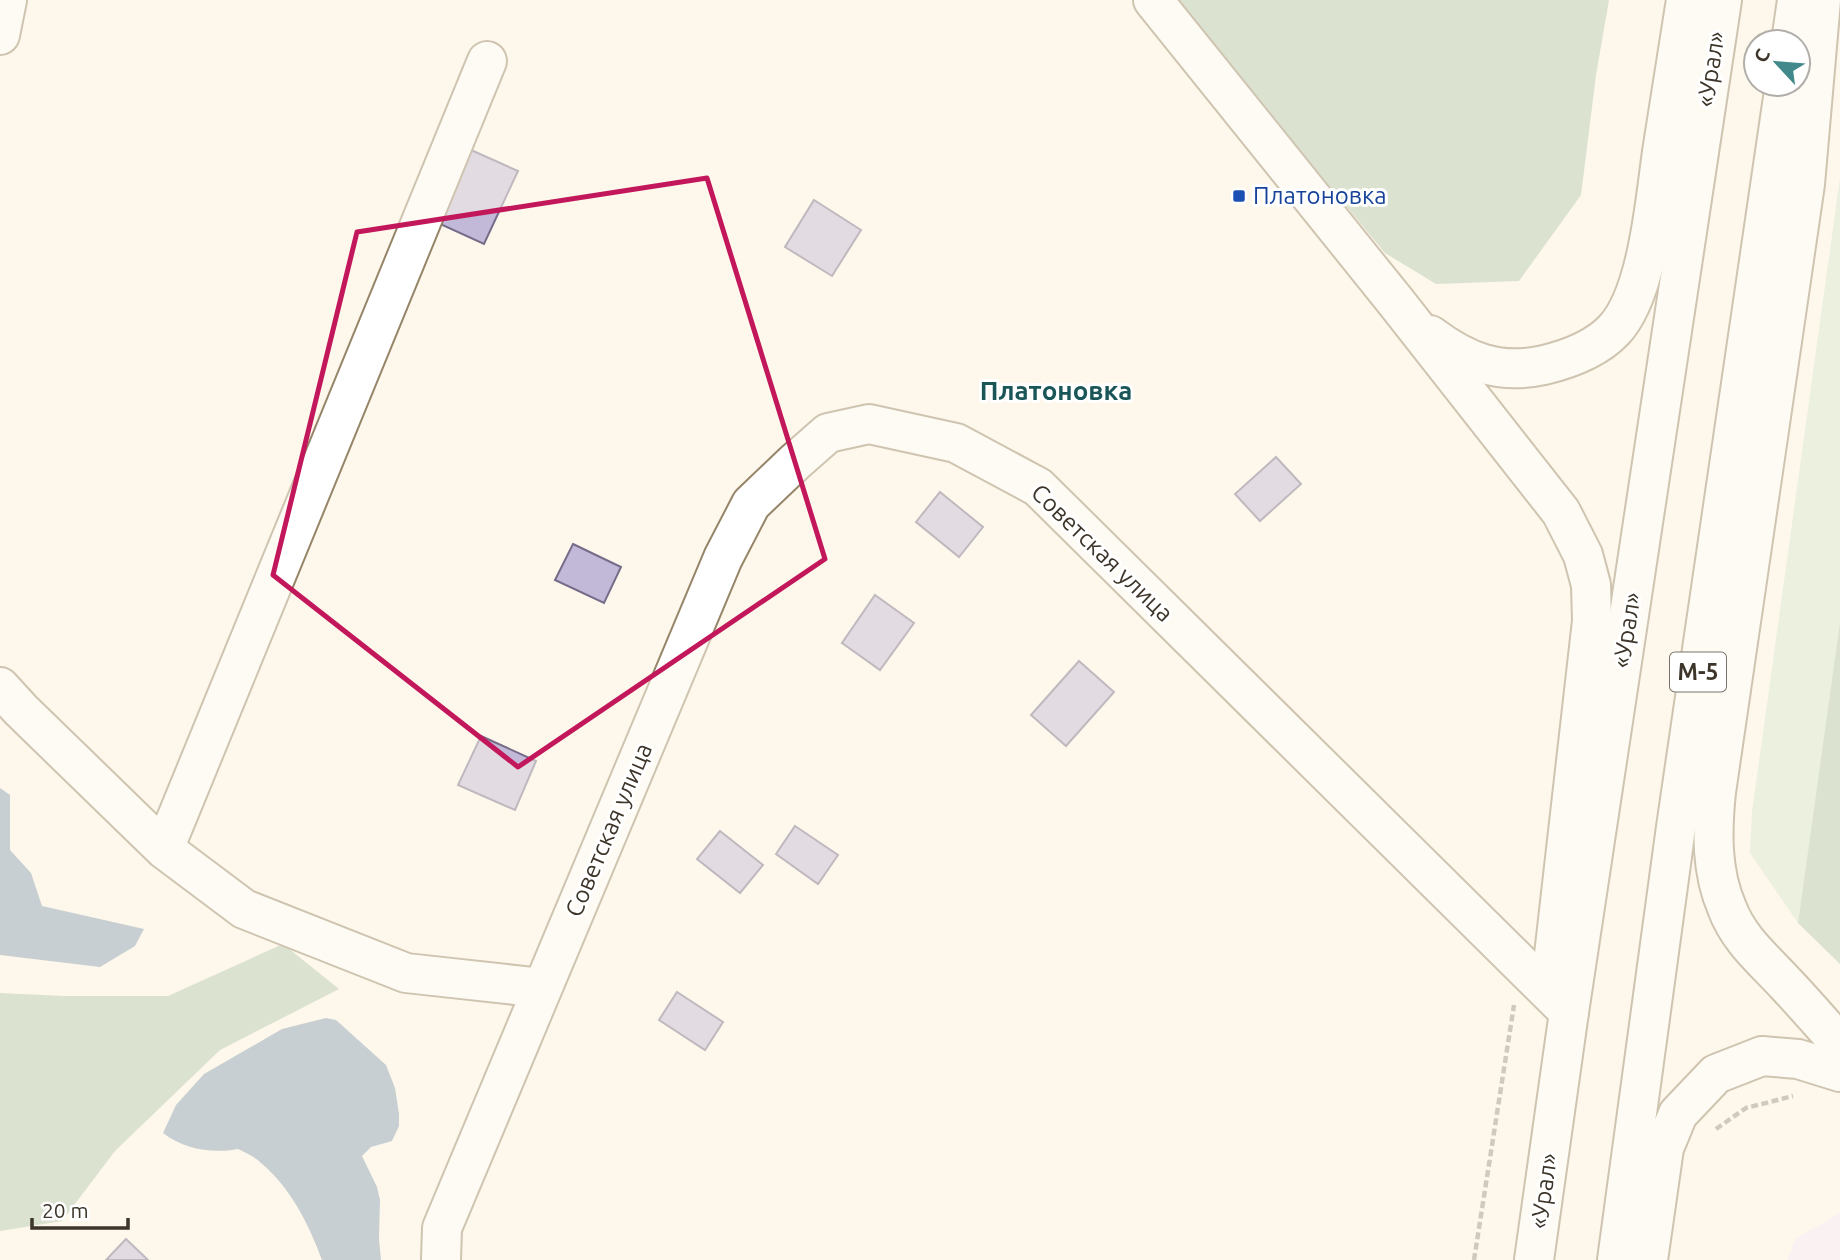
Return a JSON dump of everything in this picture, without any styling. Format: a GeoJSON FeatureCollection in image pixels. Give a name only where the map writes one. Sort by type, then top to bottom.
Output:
{"type":"FeatureCollection","features":[{"type":"Feature","properties":{"kind":"main road"},"geometry":{"type":"LineString","coordinates":[[0,36],[7,0]]}},
{"type":"Feature","properties":{"kind":"main road"},"geometry":{"type":"LineString","coordinates":[[1153,0],[1561,512],[1583,555],[1591,585],[1592,621],[1554,955],[1569,1012]]}},
{"type":"Feature","properties":{"kind":"main road"},"geometry":{"type":"LineString","coordinates":[[1396,302],[1423,329],[1450,349],[1473,361],[1503,369],[1525,369],[1561,361],[1590,349],[1614,330],[1629,309],[1641,279],[1686,0]]}},
{"type":"Feature","properties":{"kind":"main road","name":"«Урал»"},"geometry":{"type":"LineString","coordinates":[[1534,1260],[1722,0]]}},
{"type":"Feature","properties":{"kind":"main road"},"geometry":{"type":"LineString","coordinates":[[1793,28],[1797,0]]}},
{"type":"Feature","properties":{"kind":"main road"},"geometry":{"type":"LineString","coordinates":[[1821,0],[1805,184],[1716,792],[1713,829],[1719,884],[1727,910],[1737,927],[1762,961],[1840,1044]]}},
{"type":"Feature","properties":{"kind":"main road"},"geometry":{"type":"LineString","coordinates":[[164,849],[487,61]]}},
{"type":"Feature","properties":{"kind":"main road","name":"М-5"},"geometry":{"type":"LineString","coordinates":[[1617,1260],[1676,827],[1783,98]]}},
{"type":"Feature","properties":{"kind":"main road","name":"Советская улица"},"geometry":{"type":"LineString","coordinates":[[441,1260],[442,1228],[723,558],[751,504],[828,432],[869,424],[956,443],[1038,487],[1569,1012]]}},
{"type":"Feature","properties":{"kind":"main road"},"geometry":{"type":"LineString","coordinates":[[0,687],[164,849],[244,909],[406,974],[542,988]]}},
{"type":"Feature","properties":{"kind":"main road"},"geometry":{"type":"LineString","coordinates":[[1648,1260],[1664,1148],[1678,1114],[1716,1074],[1762,1056],[1798,1059],[1840,1072]]}},
{"type":"Feature","properties":{"kind":"path"},"geometry":{"type":"LineString","coordinates":[[1474,1260],[1520,963]]}},
{"type":"Feature","properties":{"kind":"path"},"geometry":{"type":"LineString","coordinates":[[1712,1132],[1746,1108],[1801,1094]]}},
{"type":"Feature","properties":{"kind":"highlighted area"},"geometry":{"type":"Polygon","coordinates":[[[707,178],[825,559],[518,767],[273,575],[357,232],[707,178]]]}},
{"type":"Feature","properties":{"kind":"shaded area"},"geometry":{"type":"Polygon","coordinates":[[[1840,1213],[1840,1260],[1788,1260],[1795,1239],[1840,1213]]]}},
{"type":"Feature","properties":{"kind":"green space"},"geometry":{"type":"Polygon","coordinates":[[[1175,0],[1609,0],[1596,75],[1581,195],[1519,281],[1436,284],[1385,253],[1175,0]]]}},
{"type":"Feature","properties":{"kind":"green space"},"geometry":{"type":"Polygon","coordinates":[[[1840,178],[1840,622],[1798,923],[1750,853],[1752,812],[1840,178]]]}},
{"type":"Feature","properties":{"kind":"green space"},"geometry":{"type":"Polygon","coordinates":[[[1840,622],[1840,964],[1798,923],[1840,622]]]}},
{"type":"Feature","properties":{"kind":"green space"},"geometry":{"type":"Polygon","coordinates":[[[283,944],[339,989],[220,1050],[115,1151],[62,1221],[0,1231],[0,993],[168,996],[283,944]]]}},
{"type":"Feature","properties":{"kind":"water"},"geometry":{"type":"Polygon","coordinates":[[[0,788],[10,795],[10,850],[31,873],[42,906],[144,929],[135,946],[100,967],[0,955],[0,788]]]}},
{"type":"Feature","properties":{"kind":"water"},"geometry":{"type":"Polygon","coordinates":[[[326,1018],[336,1020],[386,1065],[395,1088],[399,1126],[392,1141],[371,1147],[362,1156],[377,1187],[380,1200],[381,1260],[322,1260],[290,1195],[259,1161],[238,1149],[219,1151],[189,1146],[163,1133],[176,1105],[204,1074],[282,1029],[326,1018]]]}},
{"type":"Feature","properties":{"kind":"building"},"geometry":{"type":"Polygon","coordinates":[[[471,150],[518,171],[484,244],[438,223],[471,150]]]}},
{"type":"Feature","properties":{"kind":"building"},"geometry":{"type":"Polygon","coordinates":[[[814,200],[861,230],[832,276],[785,247],[814,200]]]}},
{"type":"Feature","properties":{"kind":"building"},"geometry":{"type":"Polygon","coordinates":[[[1276,457],[1301,484],[1260,521],[1235,494],[1276,457]]]}},
{"type":"Feature","properties":{"kind":"building"},"geometry":{"type":"Polygon","coordinates":[[[940,492],[983,527],[959,557],[916,522],[940,492]]]}},
{"type":"Feature","properties":{"kind":"building"},"geometry":{"type":"Polygon","coordinates":[[[573,544],[621,567],[604,603],[555,580],[573,544]]]}},
{"type":"Feature","properties":{"kind":"building"},"geometry":{"type":"Polygon","coordinates":[[[875,595],[914,623],[880,670],[842,643],[875,595]]]}},
{"type":"Feature","properties":{"kind":"building"},"geometry":{"type":"Polygon","coordinates":[[[1079,661],[1114,692],[1066,746],[1031,715],[1079,661]]]}},
{"type":"Feature","properties":{"kind":"building"},"geometry":{"type":"Polygon","coordinates":[[[481,736],[536,761],[515,810],[458,785],[481,736]]]}},
{"type":"Feature","properties":{"kind":"building"},"geometry":{"type":"Polygon","coordinates":[[[795,826],[838,855],[818,884],[776,854],[795,826]]]}},
{"type":"Feature","properties":{"kind":"building"},"geometry":{"type":"Polygon","coordinates":[[[720,831],[763,865],[740,893],[697,859],[720,831]]]}},
{"type":"Feature","properties":{"kind":"building"},"geometry":{"type":"Polygon","coordinates":[[[677,992],[723,1022],[705,1050],[659,1020],[677,992]]]}},
{"type":"Feature","properties":{"kind":"building"},"geometry":{"type":"Polygon","coordinates":[[[126,1239],[148,1260],[106,1260],[126,1239]]]}},
{"type":"Feature","properties":{"kind":"place","name":"Платоновка"},"geometry":{"type":"Point","coordinates":[1239,196]}},
{"type":"Feature","properties":{"kind":"district","name":"Платоновка"},"geometry":{"type":"Point","coordinates":[1056,391]}}]}
